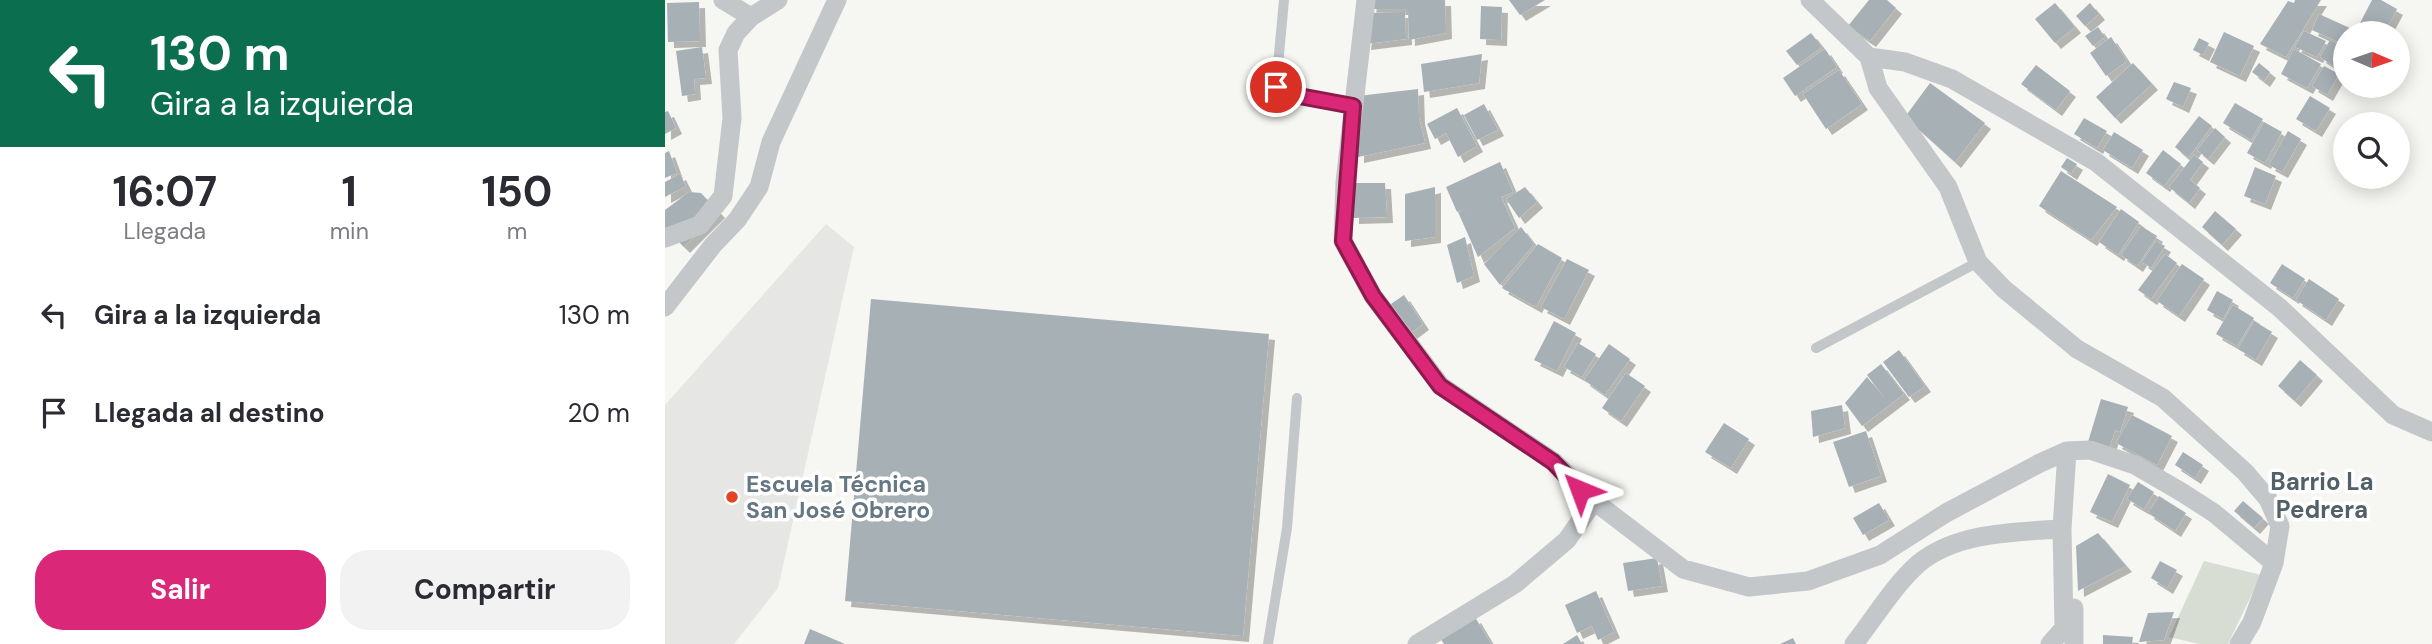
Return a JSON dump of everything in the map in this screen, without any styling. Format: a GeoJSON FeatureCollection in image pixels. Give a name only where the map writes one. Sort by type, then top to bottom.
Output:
{"type":"FeatureCollection","features":[{"type":"Feature","properties":{"kind":"street"},"geometry":{"type":"LineString","coordinates":[[723,0],[751,17]]}},
{"type":"Feature","properties":{"kind":"street"},"geometry":{"type":"LineString","coordinates":[[665,239],[700,225],[723,196],[732,118],[728,50],[736,33],[751,17],[778,0]]}},
{"type":"Feature","properties":{"kind":"street"},"geometry":{"type":"LineString","coordinates":[[665,307],[713,245],[737,220],[759,187],[771,142],[837,0]]}},
{"type":"Feature","properties":{"kind":"street"},"geometry":{"type":"LineString","coordinates":[[1366,0],[1353,106],[1343,241],[1373,296],[1440,386],[1553,462],[1594,501],[1683,569],[1749,587],[1808,581],[1880,555],[2005,480],[2067,451],[2090,450],[2135,465],[2214,513],[2274,563]]}},
{"type":"Feature","properties":{"kind":"street"},"geometry":{"type":"LineString","coordinates":[[1810,0],[1869,57],[1878,88],[1948,187],[1978,262],[2004,289],[2077,349],[2163,398],[2245,472],[2268,499],[2280,526],[2274,563],[2252,622],[2239,644]]}},
{"type":"Feature","properties":{"kind":"street"},"geometry":{"type":"LineString","coordinates":[[1869,57],[1905,62],[1952,79],[2096,162],[2280,308],[2393,415],[2432,432]]}},
{"type":"Feature","properties":{"kind":"street"},"geometry":{"type":"LineString","coordinates":[[2050,644],[2064,628],[2062,528],[2067,451]]}},
{"type":"Feature","properties":{"kind":"street"},"geometry":{"type":"LineString","coordinates":[[1417,644],[1515,584],[1567,540],[1594,501]]}},
{"type":"Feature","properties":{"kind":"street"},"geometry":{"type":"LineString","coordinates":[[1854,644],[1917,564],[1946,547],[2022,531],[2062,528]]}},
{"type":"Feature","properties":{"kind":"street"},"geometry":{"type":"LineString","coordinates":[[2065,592],[2074,607],[2074,644]]}},
{"type":"Feature","properties":{"kind":"lane"},"geometry":{"type":"LineString","coordinates":[[1284,0],[1276,87],[1283,93],[1353,106]]}},
{"type":"Feature","properties":{"kind":"lane"},"geometry":{"type":"LineString","coordinates":[[1816,348],[1978,262]]}},
{"type":"Feature","properties":{"kind":"lane"},"geometry":{"type":"LineString","coordinates":[[1268,644],[1287,528],[1297,398]]}},
{"type":"Feature","properties":{"kind":"shaded area","name":"Escuela Técnica San José Obrero"},"geometry":{"type":"Polygon","coordinates":[[[826,224],[854,247],[778,588],[734,644],[665,644],[665,405],[826,224]]]}},
{"type":"Feature","properties":{"kind":"shaded area"},"geometry":{"type":"Polygon","coordinates":[[[2204,561],[2261,575],[2228,644],[2199,644],[2169,637],[2204,561]]]}},
{"type":"Feature","properties":{"kind":"building"},"geometry":{"type":"Polygon","coordinates":[[[1371,0],[1445,0],[1446,33],[1409,40],[1408,9],[1370,9],[1371,0]]]}},
{"type":"Feature","properties":{"kind":"building"},"geometry":{"type":"Polygon","coordinates":[[[1509,0],[1545,0],[1520,15],[1509,0]]]}},
{"type":"Feature","properties":{"kind":"building"},"geometry":{"type":"Polygon","coordinates":[[[1869,0],[1887,0],[1896,8],[1870,41],[1848,26],[1869,0]]]}},
{"type":"Feature","properties":{"kind":"building"},"geometry":{"type":"Polygon","coordinates":[[[2295,0],[2321,0],[2286,57],[2260,44],[2288,1],[2294,3],[2295,0]]]}},
{"type":"Feature","properties":{"kind":"building"},"geometry":{"type":"Polygon","coordinates":[[[2372,0],[2381,0],[2397,9],[2390,21],[2361,21],[2372,0]]]}},
{"type":"Feature","properties":{"kind":"building"},"geometry":{"type":"Polygon","coordinates":[[[699,2],[700,41],[668,42],[667,3],[699,2]]]}},
{"type":"Feature","properties":{"kind":"building"},"geometry":{"type":"Polygon","coordinates":[[[2055,3],[2075,27],[2055,43],[2035,19],[2055,3]]]}},
{"type":"Feature","properties":{"kind":"building"},"geometry":{"type":"Polygon","coordinates":[[[2090,3],[2099,14],[2085,26],[2076,16],[2090,3]]]}},
{"type":"Feature","properties":{"kind":"building"},"geometry":{"type":"Polygon","coordinates":[[[1481,6],[1502,7],[1501,40],[1480,39],[1481,6]]]}},
{"type":"Feature","properties":{"kind":"building"},"geometry":{"type":"Polygon","coordinates":[[[1405,12],[1406,39],[1365,44],[1369,13],[1405,12]]]}},
{"type":"Feature","properties":{"kind":"building"},"geometry":{"type":"Polygon","coordinates":[[[2319,14],[2334,21],[2333,40],[2312,30],[2319,14]]]}},
{"type":"Feature","properties":{"kind":"building"},"geometry":{"type":"Polygon","coordinates":[[[2098,27],[2105,37],[2093,46],[2085,36],[2098,27]]]}},
{"type":"Feature","properties":{"kind":"building"},"geometry":{"type":"Polygon","coordinates":[[[2304,31],[2326,41],[2317,57],[2295,47],[2304,31]]]}},
{"type":"Feature","properties":{"kind":"building"},"geometry":{"type":"Polygon","coordinates":[[[2224,32],[2254,46],[2240,76],[2210,62],[2224,32]]]}},
{"type":"Feature","properties":{"kind":"building"},"geometry":{"type":"Polygon","coordinates":[[[1811,33],[1822,47],[1797,65],[1786,51],[1811,33]]]}},
{"type":"Feature","properties":{"kind":"building"},"geometry":{"type":"Polygon","coordinates":[[[2111,37],[2127,61],[2106,76],[2090,53],[2111,37]]]}},
{"type":"Feature","properties":{"kind":"building"},"geometry":{"type":"Polygon","coordinates":[[[2199,38],[2209,43],[2203,55],[2193,50],[2199,38]]]}},
{"type":"Feature","properties":{"kind":"building"},"geometry":{"type":"Polygon","coordinates":[[[2330,40],[2333,42],[2333,66],[2320,57],[2330,40]]]}},
{"type":"Feature","properties":{"kind":"building"},"geometry":{"type":"Polygon","coordinates":[[[702,47],[706,78],[694,79],[695,94],[682,96],[676,51],[702,47]]]}},
{"type":"Feature","properties":{"kind":"building"},"geometry":{"type":"Polygon","coordinates":[[[1825,49],[1837,67],[1795,96],[1783,78],[1825,49]]]}},
{"type":"Feature","properties":{"kind":"building"},"geometry":{"type":"Polygon","coordinates":[[[2294,49],[2321,64],[2307,88],[2281,74],[2294,49]]]}},
{"type":"Feature","properties":{"kind":"building"},"geometry":{"type":"Polygon","coordinates":[[[1482,54],[1479,83],[1424,92],[1421,64],[1482,54]]]}},
{"type":"Feature","properties":{"kind":"building"},"geometry":{"type":"Polygon","coordinates":[[[2133,63],[2152,84],[2115,118],[2096,97],[2133,63]]]}},
{"type":"Feature","properties":{"kind":"building"},"geometry":{"type":"Polygon","coordinates":[[[2259,63],[2270,72],[2264,81],[2252,72],[2259,63]]]}},
{"type":"Feature","properties":{"kind":"building"},"geometry":{"type":"Polygon","coordinates":[[[2036,65],[2070,91],[2056,110],[2021,84],[2036,65]]]}},
{"type":"Feature","properties":{"kind":"building"},"geometry":{"type":"Polygon","coordinates":[[[2324,66],[2333,71],[2333,84],[2327,95],[2312,86],[2324,66]]]}},
{"type":"Feature","properties":{"kind":"building"},"geometry":{"type":"Polygon","coordinates":[[[1839,70],[1862,104],[1826,129],[1803,94],[1839,70]]]}},
{"type":"Feature","properties":{"kind":"building"},"geometry":{"type":"Polygon","coordinates":[[[2174,82],[2191,88],[2183,107],[2166,99],[2174,82]]]}},
{"type":"Feature","properties":{"kind":"building"},"geometry":{"type":"Polygon","coordinates":[[[1930,83],[1985,123],[1955,162],[1905,117],[1930,83]]]}},
{"type":"Feature","properties":{"kind":"building"},"geometry":{"type":"Polygon","coordinates":[[[1418,89],[1419,118],[1425,143],[1358,157],[1358,96],[1418,89]]]}},
{"type":"Feature","properties":{"kind":"building"},"geometry":{"type":"Polygon","coordinates":[[[2310,96],[2330,108],[2316,131],[2296,119],[2310,96]]]}},
{"type":"Feature","properties":{"kind":"building"},"geometry":{"type":"Polygon","coordinates":[[[2235,103],[2263,119],[2251,140],[2223,123],[2235,103]]]}},
{"type":"Feature","properties":{"kind":"building"},"geometry":{"type":"Polygon","coordinates":[[[1484,104],[1498,130],[1477,140],[1464,115],[1484,104]]]}},
{"type":"Feature","properties":{"kind":"building"},"geometry":{"type":"Polygon","coordinates":[[[1457,108],[1477,146],[1458,157],[1446,133],[1435,139],[1427,124],[1457,108]]]}},
{"type":"Feature","properties":{"kind":"building"},"geometry":{"type":"Polygon","coordinates":[[[668,111],[676,128],[665,134],[665,112],[668,111]]]}},
{"type":"Feature","properties":{"kind":"building"},"geometry":{"type":"Polygon","coordinates":[[[2199,116],[2212,126],[2188,158],[2175,147],[2199,116]]]}},
{"type":"Feature","properties":{"kind":"building"},"geometry":{"type":"Polygon","coordinates":[[[2084,118],[2107,131],[2097,148],[2074,134],[2084,118]]]}},
{"type":"Feature","properties":{"kind":"building"},"geometry":{"type":"Polygon","coordinates":[[[2264,122],[2282,132],[2265,163],[2247,153],[2264,122]]]}},
{"type":"Feature","properties":{"kind":"building"},"geometry":{"type":"Polygon","coordinates":[[[2215,128],[2225,137],[2208,159],[2197,150],[2215,128]]]}},
{"type":"Feature","properties":{"kind":"building"},"geometry":{"type":"Polygon","coordinates":[[[2288,131],[2301,139],[2282,172],[2269,165],[2288,131]]]}},
{"type":"Feature","properties":{"kind":"building"},"geometry":{"type":"Polygon","coordinates":[[[2114,132],[2143,150],[2132,168],[2103,150],[2114,132]]]}},
{"type":"Feature","properties":{"kind":"building"},"geometry":{"type":"Polygon","coordinates":[[[2163,150],[2181,164],[2164,186],[2146,173],[2163,150]]]}},
{"type":"Feature","properties":{"kind":"building"},"geometry":{"type":"Polygon","coordinates":[[[669,151],[677,173],[665,178],[665,153],[669,151]]]}},
{"type":"Feature","properties":{"kind":"building"},"geometry":{"type":"Polygon","coordinates":[[[2194,155],[2203,162],[2190,180],[2200,188],[2189,203],[2169,187],[2194,155]]]}},
{"type":"Feature","properties":{"kind":"building"},"geometry":{"type":"Polygon","coordinates":[[[2067,158],[2077,164],[2071,174],[2061,167],[2067,158]]]}},
{"type":"Feature","properties":{"kind":"building"},"geometry":{"type":"Polygon","coordinates":[[[1500,162],[1513,192],[1501,197],[1515,228],[1478,257],[1458,212],[1470,207],[1457,212],[1446,187],[1500,162]]]}},
{"type":"Feature","properties":{"kind":"building"},"geometry":{"type":"Polygon","coordinates":[[[2255,167],[2276,176],[2265,204],[2244,196],[2255,167]]]}},
{"type":"Feature","properties":{"kind":"building"},"geometry":{"type":"Polygon","coordinates":[[[2061,171],[2117,207],[2091,240],[2039,206],[2061,171]]]}},
{"type":"Feature","properties":{"kind":"building"},"geometry":{"type":"Polygon","coordinates":[[[680,174],[686,186],[665,197],[665,182],[680,174]]]}},
{"type":"Feature","properties":{"kind":"building"},"geometry":{"type":"Polygon","coordinates":[[[1353,183],[1385,183],[1387,217],[1353,218],[1353,183]]]}},
{"type":"Feature","properties":{"kind":"building"},"geometry":{"type":"Polygon","coordinates":[[[1435,187],[1435,237],[1405,241],[1405,194],[1435,187]]]}},
{"type":"Feature","properties":{"kind":"building"},"geometry":{"type":"Polygon","coordinates":[[[1525,187],[1537,202],[1519,218],[1506,199],[1525,187]]]}},
{"type":"Feature","properties":{"kind":"building"},"geometry":{"type":"Polygon","coordinates":[[[689,192],[701,193],[719,212],[684,247],[665,228],[665,210],[689,192]]]}},
{"type":"Feature","properties":{"kind":"building"},"geometry":{"type":"Polygon","coordinates":[[[2121,209],[2139,222],[2118,255],[2099,242],[2121,209]]]}},
{"type":"Feature","properties":{"kind":"building"},"geometry":{"type":"Polygon","coordinates":[[[2215,211],[2236,229],[2222,245],[2202,227],[2215,211]]]}},
{"type":"Feature","properties":{"kind":"building"},"geometry":{"type":"Polygon","coordinates":[[[2141,226],[2157,236],[2137,266],[2121,255],[2141,226]]]}},
{"type":"Feature","properties":{"kind":"building"},"geometry":{"type":"Polygon","coordinates":[[[1521,227],[1534,244],[1500,285],[1484,264],[1521,227]]]}},
{"type":"Feature","properties":{"kind":"building"},"geometry":{"type":"Polygon","coordinates":[[[1465,237],[1474,276],[1457,283],[1447,245],[1465,237]]]}},
{"type":"Feature","properties":{"kind":"building"},"geometry":{"type":"Polygon","coordinates":[[[2156,241],[2165,246],[2151,268],[2142,262],[2156,241]]]}},
{"type":"Feature","properties":{"kind":"building"},"geometry":{"type":"Polygon","coordinates":[[[1538,244],[1562,258],[1536,307],[1502,288],[1538,244]]]}},
{"type":"Feature","properties":{"kind":"building"},"geometry":{"type":"Polygon","coordinates":[[[2165,254],[2177,263],[2151,299],[2138,290],[2165,254]]]}},
{"type":"Feature","properties":{"kind":"building"},"geometry":{"type":"Polygon","coordinates":[[[1567,259],[1589,270],[1564,319],[1541,307],[1567,259]]]}},
{"type":"Feature","properties":{"kind":"building"},"geometry":{"type":"Polygon","coordinates":[[[2182,264],[2204,279],[2179,316],[2157,301],[2182,264]]]}},
{"type":"Feature","properties":{"kind":"building"},"geometry":{"type":"Polygon","coordinates":[[[2282,264],[2305,279],[2293,298],[2270,283],[2282,264]]]}},
{"type":"Feature","properties":{"kind":"building"},"geometry":{"type":"Polygon","coordinates":[[[2309,279],[2339,299],[2326,320],[2296,300],[2309,279]]]}},
{"type":"Feature","properties":{"kind":"building"},"geometry":{"type":"Polygon","coordinates":[[[2217,291],[2233,300],[2223,319],[2207,310],[2217,291]]]}},
{"type":"Feature","properties":{"kind":"building"},"geometry":{"type":"Polygon","coordinates":[[[1404,295],[1423,324],[1408,335],[1388,306],[1404,295]]]}},
{"type":"Feature","properties":{"kind":"building"},"geometry":{"type":"Polygon","coordinates":[[[871,299],[1269,334],[1243,636],[845,601],[871,299]]]}},
{"type":"Feature","properties":{"kind":"building"},"geometry":{"type":"Polygon","coordinates":[[[2233,305],[2254,318],[2237,346],[2216,334],[2233,305]]]}},
{"type":"Feature","properties":{"kind":"building"},"geometry":{"type":"Polygon","coordinates":[[[1554,321],[1576,333],[1557,371],[1534,360],[1554,321]]]}},
{"type":"Feature","properties":{"kind":"building"},"geometry":{"type":"Polygon","coordinates":[[[2254,321],[2272,332],[2256,360],[2238,349],[2254,321]]]}},
{"type":"Feature","properties":{"kind":"building"},"geometry":{"type":"Polygon","coordinates":[[[1578,343],[1596,354],[1582,377],[1564,367],[1578,343]]]}},
{"type":"Feature","properties":{"kind":"building"},"geometry":{"type":"Polygon","coordinates":[[[1609,344],[1630,359],[1605,395],[1584,380],[1609,344]]]}},
{"type":"Feature","properties":{"kind":"building"},"geometry":{"type":"Polygon","coordinates":[[[1899,350],[1925,386],[1909,397],[1883,362],[1899,350]]]}},
{"type":"Feature","properties":{"kind":"building"},"geometry":{"type":"Polygon","coordinates":[[[2300,360],[2317,375],[2295,401],[2278,386],[2300,360]]]}},
{"type":"Feature","properties":{"kind":"building"},"geometry":{"type":"Polygon","coordinates":[[[1881,364],[1904,394],[1862,426],[1845,403],[1867,377],[1886,400],[1867,375],[1881,364]]]}},
{"type":"Feature","properties":{"kind":"building"},"geometry":{"type":"Polygon","coordinates":[[[1626,373],[1645,386],[1621,421],[1602,408],[1626,373]]]}},
{"type":"Feature","properties":{"kind":"building"},"geometry":{"type":"Polygon","coordinates":[[[2101,399],[2128,407],[2120,432],[2115,430],[2109,449],[2088,442],[2101,399]]]}},
{"type":"Feature","properties":{"kind":"building"},"geometry":{"type":"Polygon","coordinates":[[[1842,405],[1845,428],[1813,437],[1811,411],[1842,405]]]}},
{"type":"Feature","properties":{"kind":"building"},"geometry":{"type":"Polygon","coordinates":[[[2132,415],[2172,436],[2157,465],[2116,443],[2132,415]]]}},
{"type":"Feature","properties":{"kind":"building"},"geometry":{"type":"Polygon","coordinates":[[[1724,423],[1749,439],[1731,468],[1705,452],[1724,423]]]}},
{"type":"Feature","properties":{"kind":"building"},"geometry":{"type":"Polygon","coordinates":[[[1866,431],[1881,476],[1849,487],[1833,442],[1866,431]]]}},
{"type":"Feature","properties":{"kind":"building"},"geometry":{"type":"Polygon","coordinates":[[[2183,452],[2203,465],[2195,478],[2175,465],[2183,452]]]}},
{"type":"Feature","properties":{"kind":"building"},"geometry":{"type":"Polygon","coordinates":[[[2108,474],[2130,485],[2112,522],[2090,512],[2108,474]]]}},
{"type":"Feature","properties":{"kind":"building"},"geometry":{"type":"Polygon","coordinates":[[[2138,482],[2154,492],[2144,509],[2127,499],[2138,482]]]}},
{"type":"Feature","properties":{"kind":"building"},"geometry":{"type":"Polygon","coordinates":[[[2159,496],[2186,513],[2175,531],[2148,513],[2159,496]]]}},
{"type":"Feature","properties":{"kind":"building"},"geometry":{"type":"Polygon","coordinates":[[[2243,501],[2263,518],[2254,528],[2234,511],[2243,501]]]}},
{"type":"Feature","properties":{"kind":"building"},"geometry":{"type":"Polygon","coordinates":[[[1879,503],[1889,520],[1863,535],[1853,518],[1879,503]]]}},
{"type":"Feature","properties":{"kind":"building"},"geometry":{"type":"Polygon","coordinates":[[[2098,533],[2126,566],[2078,591],[2076,546],[2098,533]]]}},
{"type":"Feature","properties":{"kind":"building"},"geometry":{"type":"Polygon","coordinates":[[[1657,558],[1662,586],[1628,591],[1623,563],[1657,558]]]}},
{"type":"Feature","properties":{"kind":"building"},"geometry":{"type":"Polygon","coordinates":[[[2160,561],[2177,570],[2167,588],[2151,578],[2160,561]]]}},
{"type":"Feature","properties":{"kind":"building"},"geometry":{"type":"Polygon","coordinates":[[[1596,591],[1614,632],[1598,640],[1592,626],[1577,633],[1565,605],[1596,591]]]}},
{"type":"Feature","properties":{"kind":"building"},"geometry":{"type":"Polygon","coordinates":[[[2174,612],[2164,640],[2139,642],[2148,613],[2174,612]]]}},
{"type":"Feature","properties":{"kind":"building"},"geometry":{"type":"Polygon","coordinates":[[[1475,617],[1491,644],[1444,644],[1440,638],[1475,617]]]}},
{"type":"Feature","properties":{"kind":"building"},"geometry":{"type":"Polygon","coordinates":[[[810,629],[845,644],[804,644],[810,629]]]}},
{"type":"Feature","properties":{"kind":"building"},"geometry":{"type":"Polygon","coordinates":[[[1577,635],[1582,644],[1563,644],[1577,635]]]}},
{"type":"Feature","properties":{"kind":"building"},"geometry":{"type":"Polygon","coordinates":[[[2103,635],[2133,637],[2132,644],[2103,644],[2103,635]]]}},
{"type":"Feature","properties":{"kind":"building"},"geometry":{"type":"Polygon","coordinates":[[[1793,638],[1796,644],[1780,644],[1793,638]]]}},
{"type":"Feature","properties":{"kind":"place","name":"Escuela Técnica San José Obrero"},"geometry":{"type":"Point","coordinates":[732,497]}},
{"type":"Feature","properties":{"kind":"district","name":"Barrio La Pedrera"},"geometry":{"type":"Point","coordinates":[2322,496]}},
{"type":"Feature","properties":{"kind":"route"},"geometry":{"type":"LineString","coordinates":[[1276,87],[1283,93],[1353,106],[1345,182],[1343,241],[1373,296],[1440,386],[1553,462],[1580,490]]}}]}
